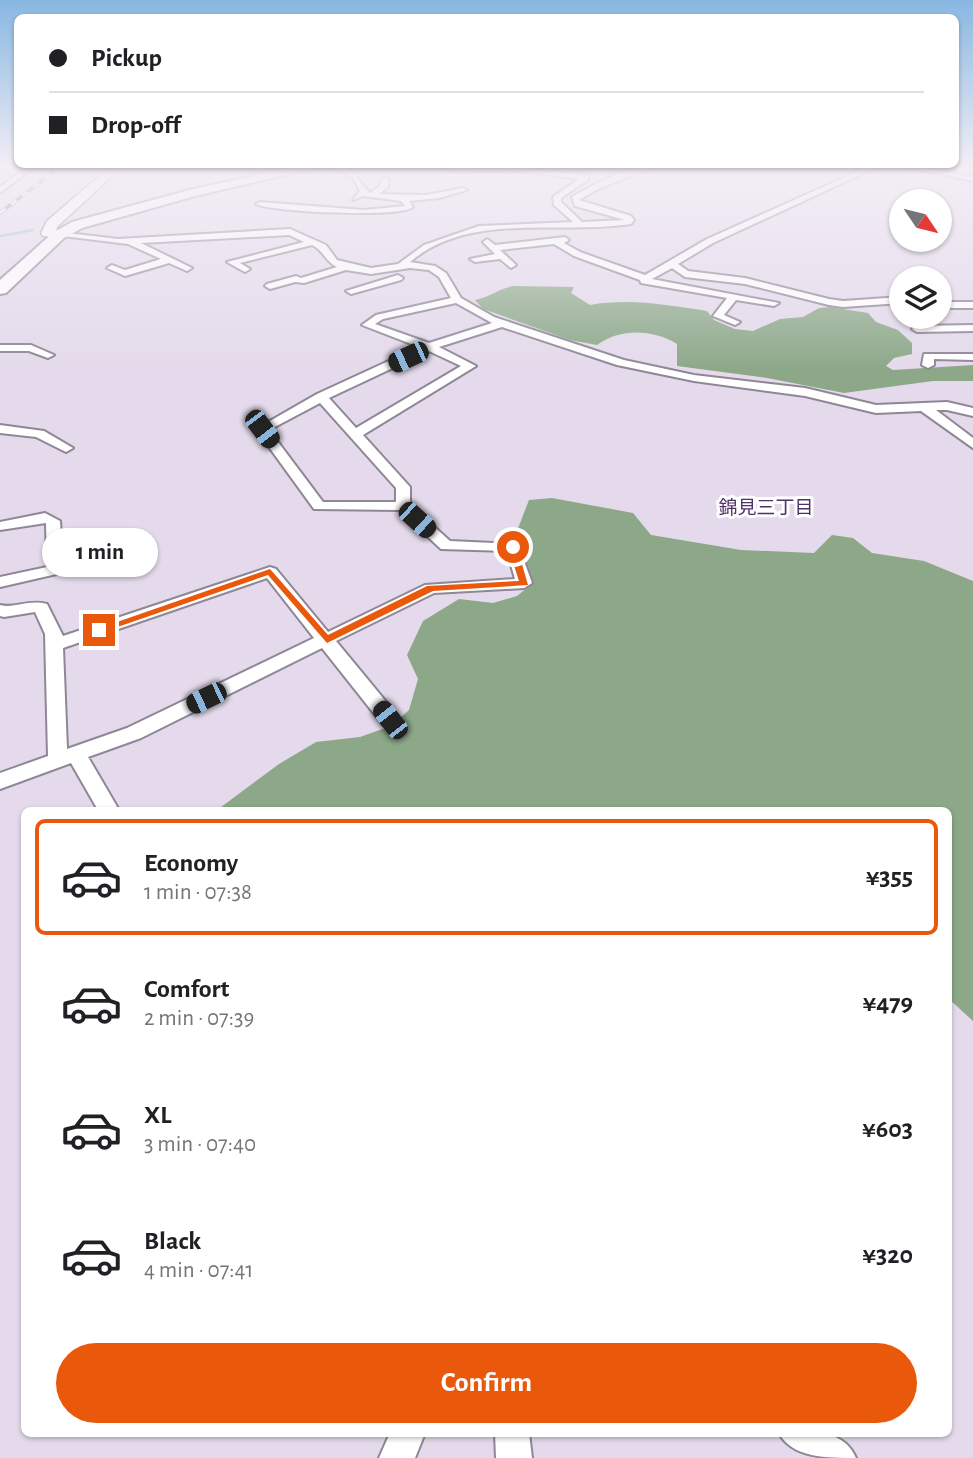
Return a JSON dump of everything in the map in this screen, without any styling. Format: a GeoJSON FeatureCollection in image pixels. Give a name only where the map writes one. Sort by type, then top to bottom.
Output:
{"type":"FeatureCollection","features":[{"type":"Feature","properties":{"kind":"highway"},"geometry":{"type":"LineString","coordinates":[[0,289],[59,235]]}},
{"type":"Feature","properties":{"kind":"main road"},"geometry":{"type":"LineString","coordinates":[[54,234],[59,235]]}},
{"type":"Feature","properties":{"kind":"street"},"geometry":{"type":"LineString","coordinates":[[59,235],[130,242],[241,234]]}},
{"type":"Feature","properties":{"kind":"street"},"geometry":{"type":"LineString","coordinates":[[292,234],[323,247],[334,262],[346,267],[372,271],[401,266],[432,268],[443,275],[457,300],[500,324],[578,351],[658,372],[805,393],[876,410],[947,406],[973,412]]}},
{"type":"Feature","properties":{"kind":"street"},"geometry":{"type":"LineString","coordinates":[[401,266],[414,254],[463,234]]}},
{"type":"Feature","properties":{"kind":"street"},"geometry":{"type":"LineString","coordinates":[[474,234],[480,236],[511,265]]}},
{"type":"Feature","properties":{"kind":"street"},"geometry":{"type":"LineString","coordinates":[[642,282],[671,262],[725,234]]}},
{"type":"Feature","properties":{"kind":"street"},"geometry":{"type":"LineString","coordinates":[[493,248],[575,238]]}},
{"type":"Feature","properties":{"kind":"street"},"geometry":{"type":"LineString","coordinates":[[555,241],[577,254],[642,282],[774,303]]}},
{"type":"Feature","properties":{"kind":"street"},"geometry":{"type":"LineString","coordinates":[[130,242],[187,268]]}},
{"type":"Feature","properties":{"kind":"street"},"geometry":{"type":"LineString","coordinates":[[245,269],[232,262],[314,242]]}},
{"type":"Feature","properties":{"kind":"street"},"geometry":{"type":"LineString","coordinates":[[475,259],[502,256]]}},
{"type":"Feature","properties":{"kind":"street"},"geometry":{"type":"LineString","coordinates":[[112,268],[125,273],[169,260]]}},
{"type":"Feature","properties":{"kind":"street"},"geometry":{"type":"LineString","coordinates":[[671,262],[680,272],[695,277],[745,281],[843,304],[889,306]]}},
{"type":"Feature","properties":{"kind":"street"},"geometry":{"type":"LineString","coordinates":[[270,286],[296,279],[301,281],[346,267]]}},
{"type":"Feature","properties":{"kind":"street"},"geometry":{"type":"LineString","coordinates":[[351,291],[432,268]]}},
{"type":"Feature","properties":{"kind":"street"},"geometry":{"type":"LineString","coordinates":[[734,296],[718,316],[735,322]]}},
{"type":"Feature","properties":{"kind":"street"},"geometry":{"type":"LineString","coordinates":[[353,435],[470,366],[429,347],[367,325],[380,317],[457,300]]}},
{"type":"Feature","properties":{"kind":"street"},"geometry":{"type":"LineString","coordinates":[[843,304],[889,301]]}},
{"type":"Feature","properties":{"kind":"street"},"geometry":{"type":"LineString","coordinates":[[952,306],[973,305]]}},
{"type":"Feature","properties":{"kind":"street"},"geometry":{"type":"LineString","coordinates":[[0,781],[134,733],[431,588],[524,583],[513,547],[446,546],[403,506],[320,506],[262,429],[321,397],[429,347],[500,324]]}},
{"type":"Feature","properties":{"kind":"street"},"geometry":{"type":"LineString","coordinates":[[952,328],[973,328]]}},
{"type":"Feature","properties":{"kind":"street"},"geometry":{"type":"LineString","coordinates":[[0,348],[31,348],[48,355]]}},
{"type":"Feature","properties":{"kind":"street"},"geometry":{"type":"LineString","coordinates":[[928,365],[928,356],[973,357]]}},
{"type":"Feature","properties":{"kind":"street"},"geometry":{"type":"LineString","coordinates":[[321,397],[403,487],[403,506]]}},
{"type":"Feature","properties":{"kind":"street"},"geometry":{"type":"LineString","coordinates":[[925,408],[973,444]]}},
{"type":"Feature","properties":{"kind":"street"},"geometry":{"type":"LineString","coordinates":[[0,429],[39,435],[66,448]]}},
{"type":"Feature","properties":{"kind":"street"},"geometry":{"type":"LineString","coordinates":[[0,526],[45,517],[53,521],[55,569],[0,582]]}},
{"type":"Feature","properties":{"kind":"street"},"geometry":{"type":"LineString","coordinates":[[55,645],[270,572],[390,720]]}},
{"type":"Feature","properties":{"kind":"street"},"geometry":{"type":"LineString","coordinates":[[0,610],[4,612],[30,606],[41,608],[54,634],[67,758],[107,807]]}},
{"type":"Feature","properties":{"kind":"street"},"geometry":{"type":"LineString","coordinates":[[397,1458],[406,1437]]}},
{"type":"Feature","properties":{"kind":"street"},"geometry":{"type":"LineString","coordinates":[[512,1437],[514,1458]]}},
{"type":"Feature","properties":{"kind":"street"},"geometry":{"type":"LineString","coordinates":[[803,1437],[838,1458]]}},
{"type":"Feature","properties":{"kind":"green space"},"geometry":{"type":"Polygon","coordinates":[[[513,286],[574,287],[571,293],[590,305],[634,302],[707,311],[714,320],[735,329],[753,331],[780,319],[803,317],[819,308],[830,307],[868,313],[876,322],[889,329],[898,330],[912,343],[912,354],[894,358],[886,366],[893,370],[973,365],[973,381],[933,381],[844,393],[767,378],[677,366],[677,344],[658,335],[626,333],[606,339],[597,345],[570,340],[483,309],[475,300],[513,286]]]}},
{"type":"Feature","properties":{"kind":"green space"},"geometry":{"type":"Polygon","coordinates":[[[552,498],[633,513],[651,535],[741,550],[814,553],[832,535],[853,538],[872,553],[924,561],[973,581],[973,1021],[952,1002],[952,807],[221,807],[279,764],[316,742],[360,737],[391,726],[409,710],[418,679],[407,655],[423,621],[459,599],[493,603],[517,596],[532,584],[517,531],[529,500],[552,498]]]}},
{"type":"Feature","properties":{"kind":"waterway"},"geometry":{"type":"LineString","coordinates":[[0,236],[11,234]]}},
{"type":"Feature","properties":{"kind":"district","name":"錦見三丁目"},"geometry":{"type":"Point","coordinates":[766,507]}},
{"type":"Feature","properties":{"kind":"route"},"geometry":{"type":"LineString","coordinates":[[99,630],[270,572],[327,640],[431,588],[524,583],[513,547]]}}]}
